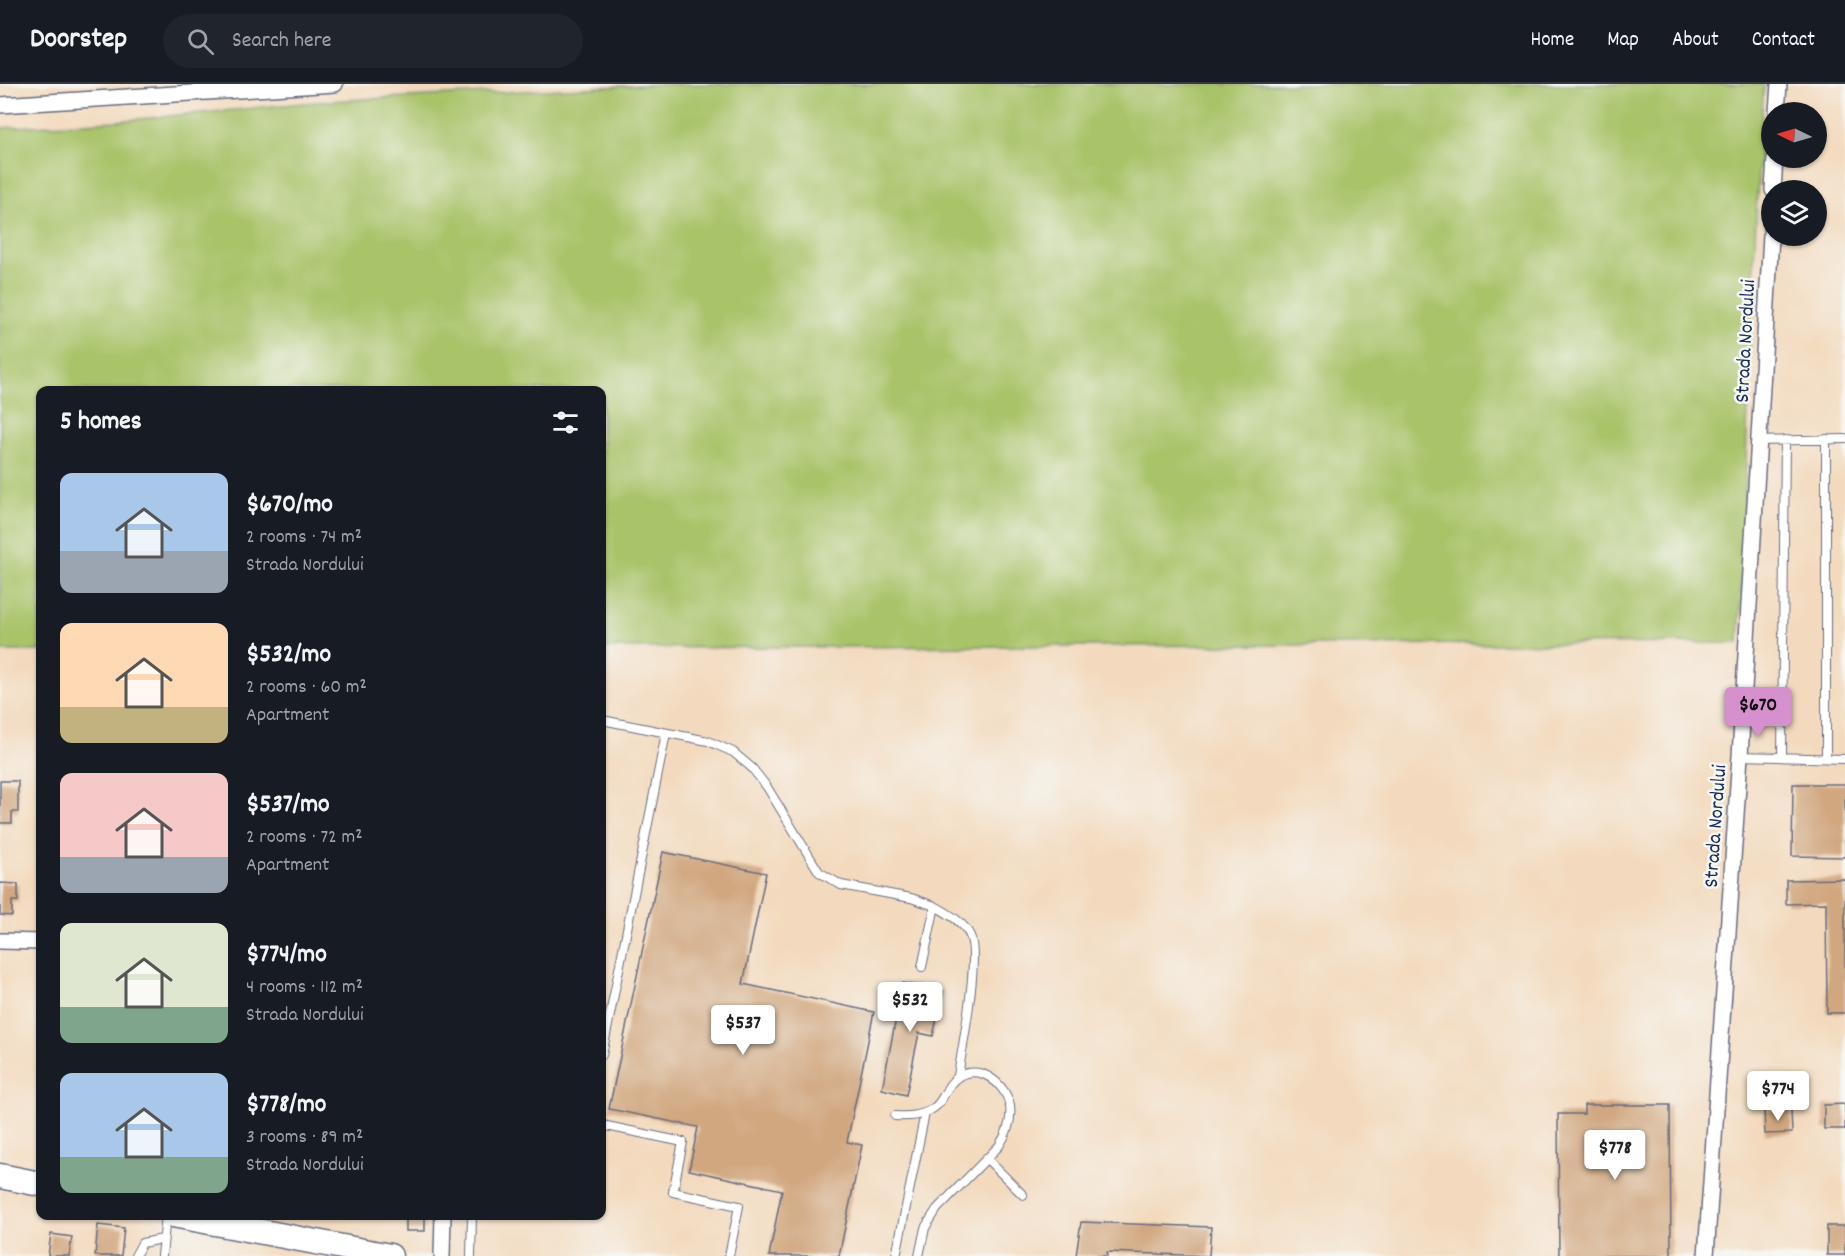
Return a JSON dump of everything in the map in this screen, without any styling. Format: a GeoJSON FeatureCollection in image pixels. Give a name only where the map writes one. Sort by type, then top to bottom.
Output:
{"type":"FeatureCollection","features":[{"type":"Feature","properties":{"kind":"main road"},"geometry":{"type":"LineString","coordinates":[[0,1176],[36,1183]]}},
{"type":"Feature","properties":{"kind":"main road"},"geometry":{"type":"LineString","coordinates":[[196,1220],[342,1251],[390,1256]]}},
{"type":"Feature","properties":{"kind":"street"},"geometry":{"type":"LineString","coordinates":[[0,105],[335,84]]}},
{"type":"Feature","properties":{"kind":"street"},"geometry":{"type":"LineString","coordinates":[[1778,102],[1779,84]]}},
{"type":"Feature","properties":{"kind":"street","name":"Strada Nordului"},"geometry":{"type":"LineString","coordinates":[[1706,1256],[1740,756],[1770,246]]}},
{"type":"Feature","properties":{"kind":"street"},"geometry":{"type":"LineString","coordinates":[[0,941],[36,942]]}},
{"type":"Feature","properties":{"kind":"street"},"geometry":{"type":"LineString","coordinates":[[442,1256],[443,1220]]}},
{"type":"Feature","properties":{"kind":"lane"},"geometry":{"type":"LineString","coordinates":[[1826,439],[1826,758]]}},
{"type":"Feature","properties":{"kind":"lane"},"geometry":{"type":"LineString","coordinates":[[1759,441],[1845,439]]}},
{"type":"Feature","properties":{"kind":"lane"},"geometry":{"type":"LineString","coordinates":[[1782,757],[1785,440]]}},
{"type":"Feature","properties":{"kind":"lane"},"geometry":{"type":"LineString","coordinates":[[606,721],[708,741],[733,752],[752,768],[767,787],[819,872],[828,879],[841,885],[911,898],[951,915],[970,935],[973,952],[972,979],[958,1076]]}},
{"type":"Feature","properties":{"kind":"lane"},"geometry":{"type":"LineString","coordinates":[[606,1035],[666,733]]}},
{"type":"Feature","properties":{"kind":"lane"},"geometry":{"type":"LineString","coordinates":[[1740,756],[1845,759]]}},
{"type":"Feature","properties":{"kind":"lane"},"geometry":{"type":"LineString","coordinates":[[922,967],[934,906]]}},
{"type":"Feature","properties":{"kind":"lane"},"geometry":{"type":"LineString","coordinates":[[895,1116],[910,1117],[925,1113],[937,1106],[951,1082],[958,1076],[969,1073],[996,1080],[1005,1090],[1010,1105],[1011,1118],[1005,1136],[937,1209],[925,1228],[920,1256]]}},
{"type":"Feature","properties":{"kind":"lane"},"geometry":{"type":"LineString","coordinates":[[896,1256],[925,1113]]}},
{"type":"Feature","properties":{"kind":"lane"},"geometry":{"type":"LineString","coordinates":[[606,1126],[683,1142],[673,1192],[739,1206],[729,1256]]}},
{"type":"Feature","properties":{"kind":"lane"},"geometry":{"type":"LineString","coordinates":[[986,1158],[1023,1195]]}},
{"type":"Feature","properties":{"kind":"lane"},"geometry":{"type":"LineString","coordinates":[[162,1256],[165,1220]]}},
{"type":"Feature","properties":{"kind":"lane"},"geometry":{"type":"LineString","coordinates":[[471,1256],[472,1220]]}},
{"type":"Feature","properties":{"kind":"lane"},"geometry":{"type":"LineString","coordinates":[[135,1256],[142,1243],[163,1239]]}},
{"type":"Feature","properties":{"kind":"green space"},"geometry":{"type":"Polygon","coordinates":[[[663,84],[1764,84],[1763,102],[1761,102],[1752,293],[1739,643],[606,648],[606,386],[36,386],[36,651],[0,651],[0,128],[117,121],[327,101],[663,84]]]}},
{"type":"Feature","properties":{"kind":"building"},"geometry":{"type":"Polygon","coordinates":[[[0,781],[18,781],[18,812],[12,812],[12,823],[0,823],[0,781]]]}},
{"type":"Feature","properties":{"kind":"building"},"geometry":{"type":"Polygon","coordinates":[[[1793,784],[1845,784],[1845,857],[1792,856],[1793,784]]]}},
{"type":"Feature","properties":{"kind":"building"},"geometry":{"type":"Polygon","coordinates":[[[663,852],[766,873],[743,984],[874,1012],[847,1142],[862,1145],[839,1256],[769,1256],[782,1190],[689,1170],[698,1127],[609,1109],[663,852]]]}},
{"type":"Feature","properties":{"kind":"building"},"geometry":{"type":"Polygon","coordinates":[[[1845,879],[1845,1013],[1827,1013],[1826,903],[1786,904],[1786,880],[1845,879]]]}},
{"type":"Feature","properties":{"kind":"building"},"geometry":{"type":"Polygon","coordinates":[[[0,883],[18,884],[18,901],[12,901],[12,916],[0,915],[0,883]]]}},
{"type":"Feature","properties":{"kind":"building"},"geometry":{"type":"Polygon","coordinates":[[[903,983],[943,991],[933,1036],[919,1033],[906,1095],[882,1089],[903,983]]]}},
{"type":"Feature","properties":{"kind":"building"},"geometry":{"type":"Polygon","coordinates":[[[1845,1104],[1845,1129],[1824,1129],[1824,1105],[1845,1104]]]}},
{"type":"Feature","properties":{"kind":"building"},"geometry":{"type":"Polygon","coordinates":[[[1584,1105],[1670,1105],[1671,1256],[1559,1256],[1558,1114],[1584,1114],[1584,1105]]]}},
{"type":"Feature","properties":{"kind":"building"},"geometry":{"type":"Polygon","coordinates":[[[1791,1109],[1792,1133],[1765,1134],[1764,1110],[1791,1109]]]}},
{"type":"Feature","properties":{"kind":"building"},"geometry":{"type":"Polygon","coordinates":[[[406,1220],[425,1220],[425,1231],[406,1231],[406,1220]]]}},
{"type":"Feature","properties":{"kind":"building"},"geometry":{"type":"Polygon","coordinates":[[[1081,1222],[1211,1227],[1209,1256],[1107,1252],[1107,1256],[1076,1256],[1081,1222]]]}},
{"type":"Feature","properties":{"kind":"building"},"geometry":{"type":"Polygon","coordinates":[[[98,1225],[124,1228],[121,1256],[95,1256],[98,1225]]]}},
{"type":"Feature","properties":{"kind":"building"},"geometry":{"type":"Polygon","coordinates":[[[1827,1226],[1845,1226],[1845,1255],[1827,1255],[1827,1226]]]}},
{"type":"Feature","properties":{"kind":"building"},"geometry":{"type":"Polygon","coordinates":[[[51,1234],[72,1237],[69,1256],[48,1256],[51,1234]]]}}]}
